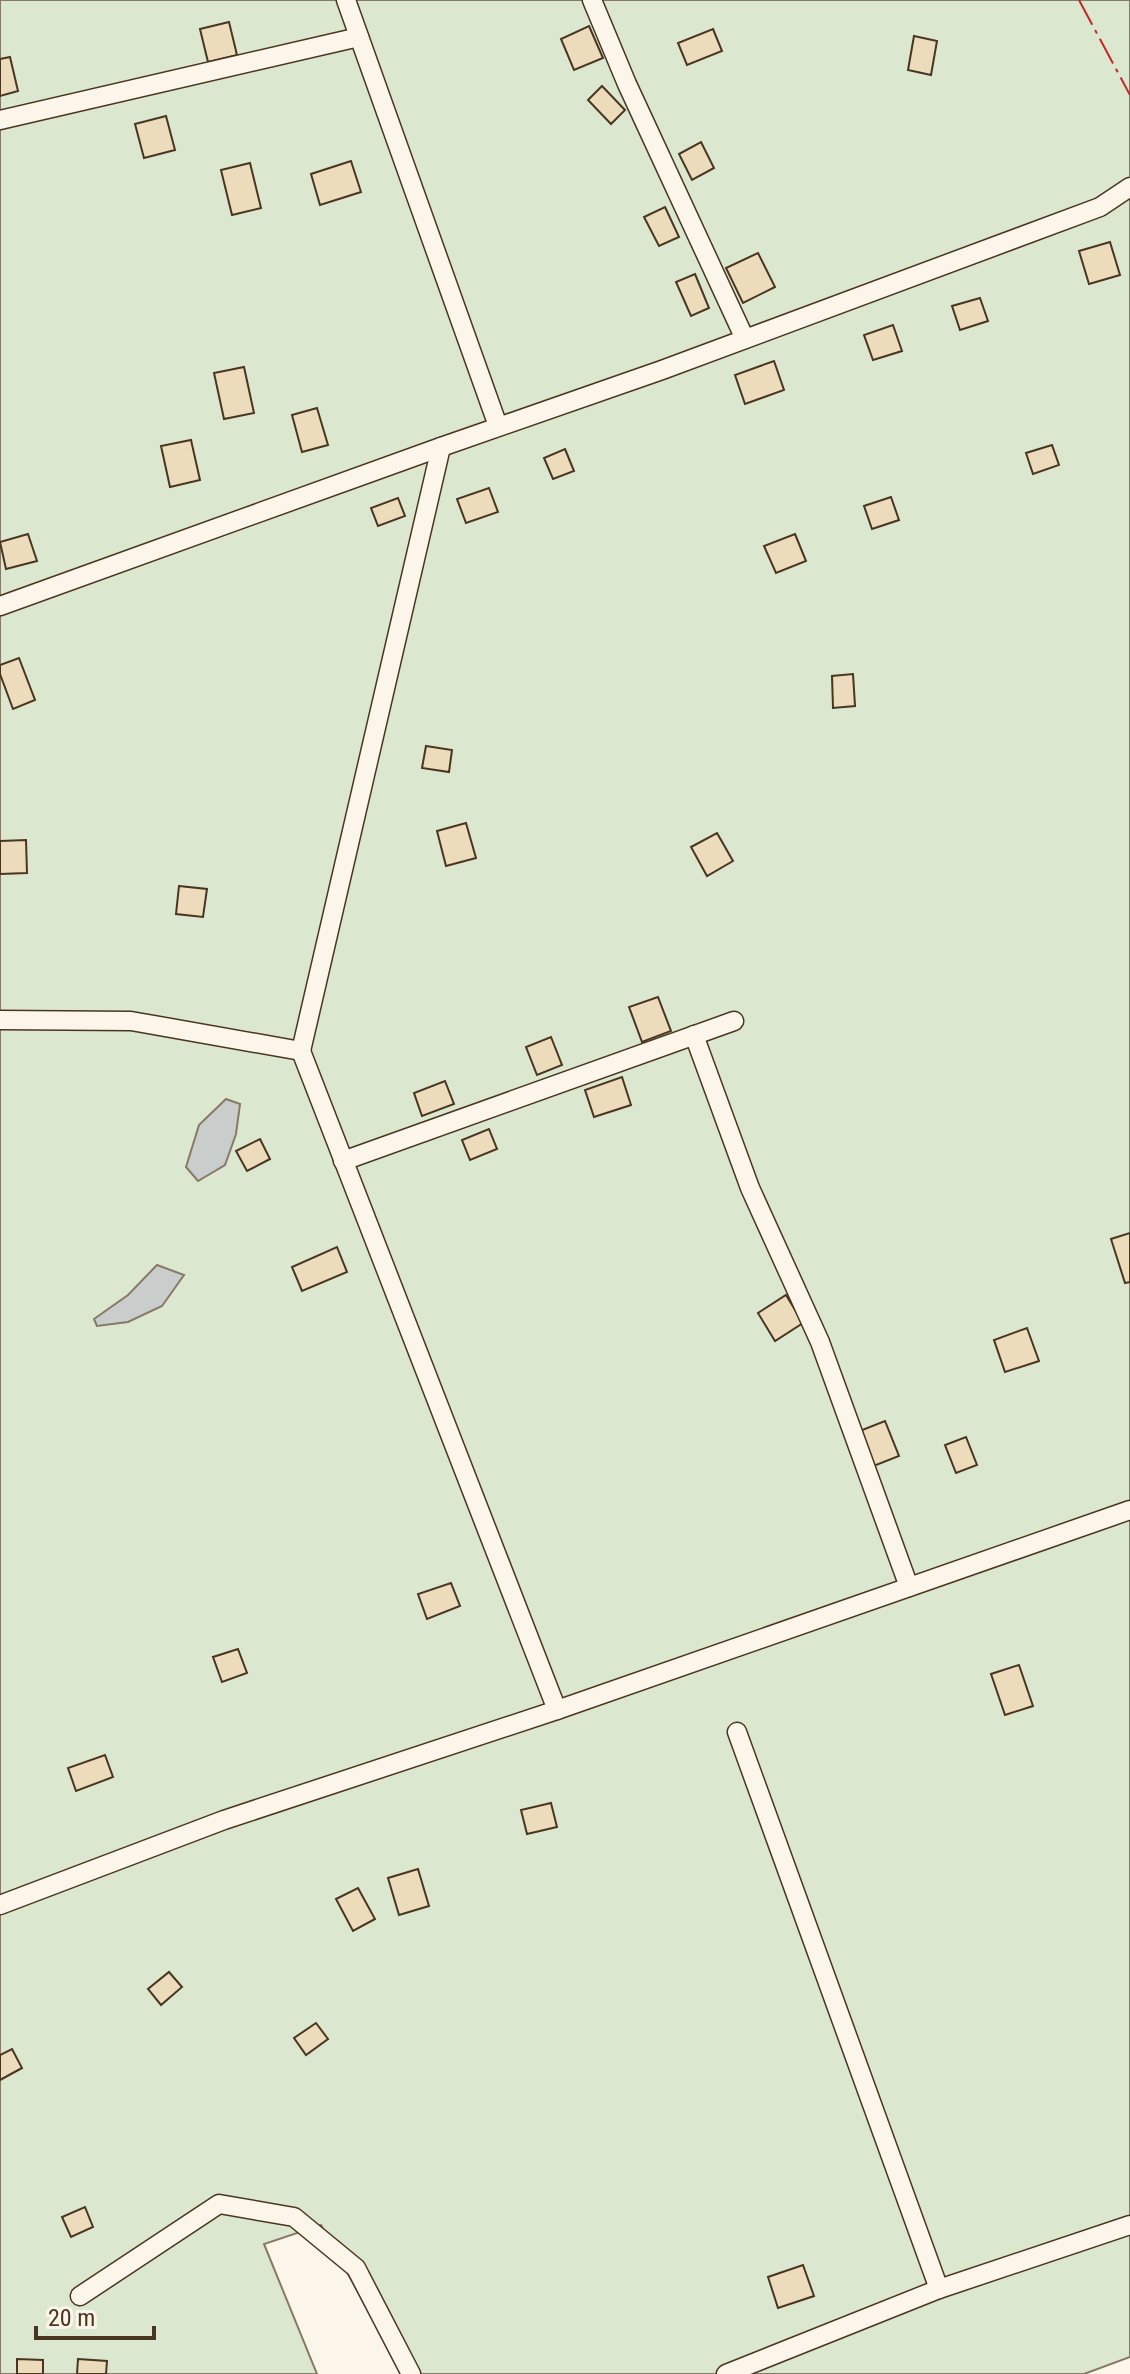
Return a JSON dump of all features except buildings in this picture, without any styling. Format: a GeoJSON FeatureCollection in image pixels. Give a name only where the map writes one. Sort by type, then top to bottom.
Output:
{"type":"FeatureCollection","features":[{"type":"Feature","properties":{"kind":"lane"},"geometry":{"type":"LineString","coordinates":[[346,0],[498,426]]}},
{"type":"Feature","properties":{"kind":"lane"},"geometry":{"type":"LineString","coordinates":[[592,0],[627,84],[745,339]]}},
{"type":"Feature","properties":{"kind":"lane"},"geometry":{"type":"LineString","coordinates":[[0,120],[359,37]]}},
{"type":"Feature","properties":{"kind":"lane"},"geometry":{"type":"LineString","coordinates":[[0,606],[745,339],[1100,207],[1130,187]]}},
{"type":"Feature","properties":{"kind":"lane"},"geometry":{"type":"LineString","coordinates":[[441,447],[301,1051],[557,1710]]}},
{"type":"Feature","properties":{"kind":"lane"},"geometry":{"type":"LineString","coordinates":[[0,1020],[131,1021],[301,1051]]}},
{"type":"Feature","properties":{"kind":"lane"},"geometry":{"type":"LineString","coordinates":[[343,1161],[734,1021]]}},
{"type":"Feature","properties":{"kind":"lane"},"geometry":{"type":"LineString","coordinates":[[694,1035],[750,1188],[820,1342],[909,1587]]}},
{"type":"Feature","properties":{"kind":"lane"},"geometry":{"type":"LineString","coordinates":[[0,1905],[224,1820],[557,1710],[1130,1510]]}},
{"type":"Feature","properties":{"kind":"lane"},"geometry":{"type":"LineString","coordinates":[[737,1732],[939,2289]]}},
{"type":"Feature","properties":{"kind":"lane"},"geometry":{"type":"LineString","coordinates":[[80,2296],[219,2204],[294,2217],[356,2268],[411,2374]]}},
{"type":"Feature","properties":{"kind":"lane"},"geometry":{"type":"LineString","coordinates":[[726,2374],[939,2289],[1130,2225]]}},
{"type":"Feature","properties":{"kind":"green space"},"geometry":{"type":"Polygon","coordinates":[[[0,0],[1130,0],[1130,2357],[1084,2374],[403,2374],[321,2225],[264,2244],[317,2374],[0,2374],[0,0]]]}},
{"type":"Feature","properties":{"kind":"shaded area"},"geometry":{"type":"Polygon","coordinates":[[[226,1099],[240,1104],[236,1134],[225,1165],[198,1181],[186,1167],[199,1125],[226,1099]]]}},
{"type":"Feature","properties":{"kind":"shaded area"},"geometry":{"type":"Polygon","coordinates":[[[157,1265],[184,1275],[162,1306],[128,1322],[97,1326],[94,1319],[128,1295],[157,1265]]]}},
{"type":"Feature","properties":{"kind":"power"},"geometry":{"type":"LineString","coordinates":[[1079,0],[1130,95]]}}]}
